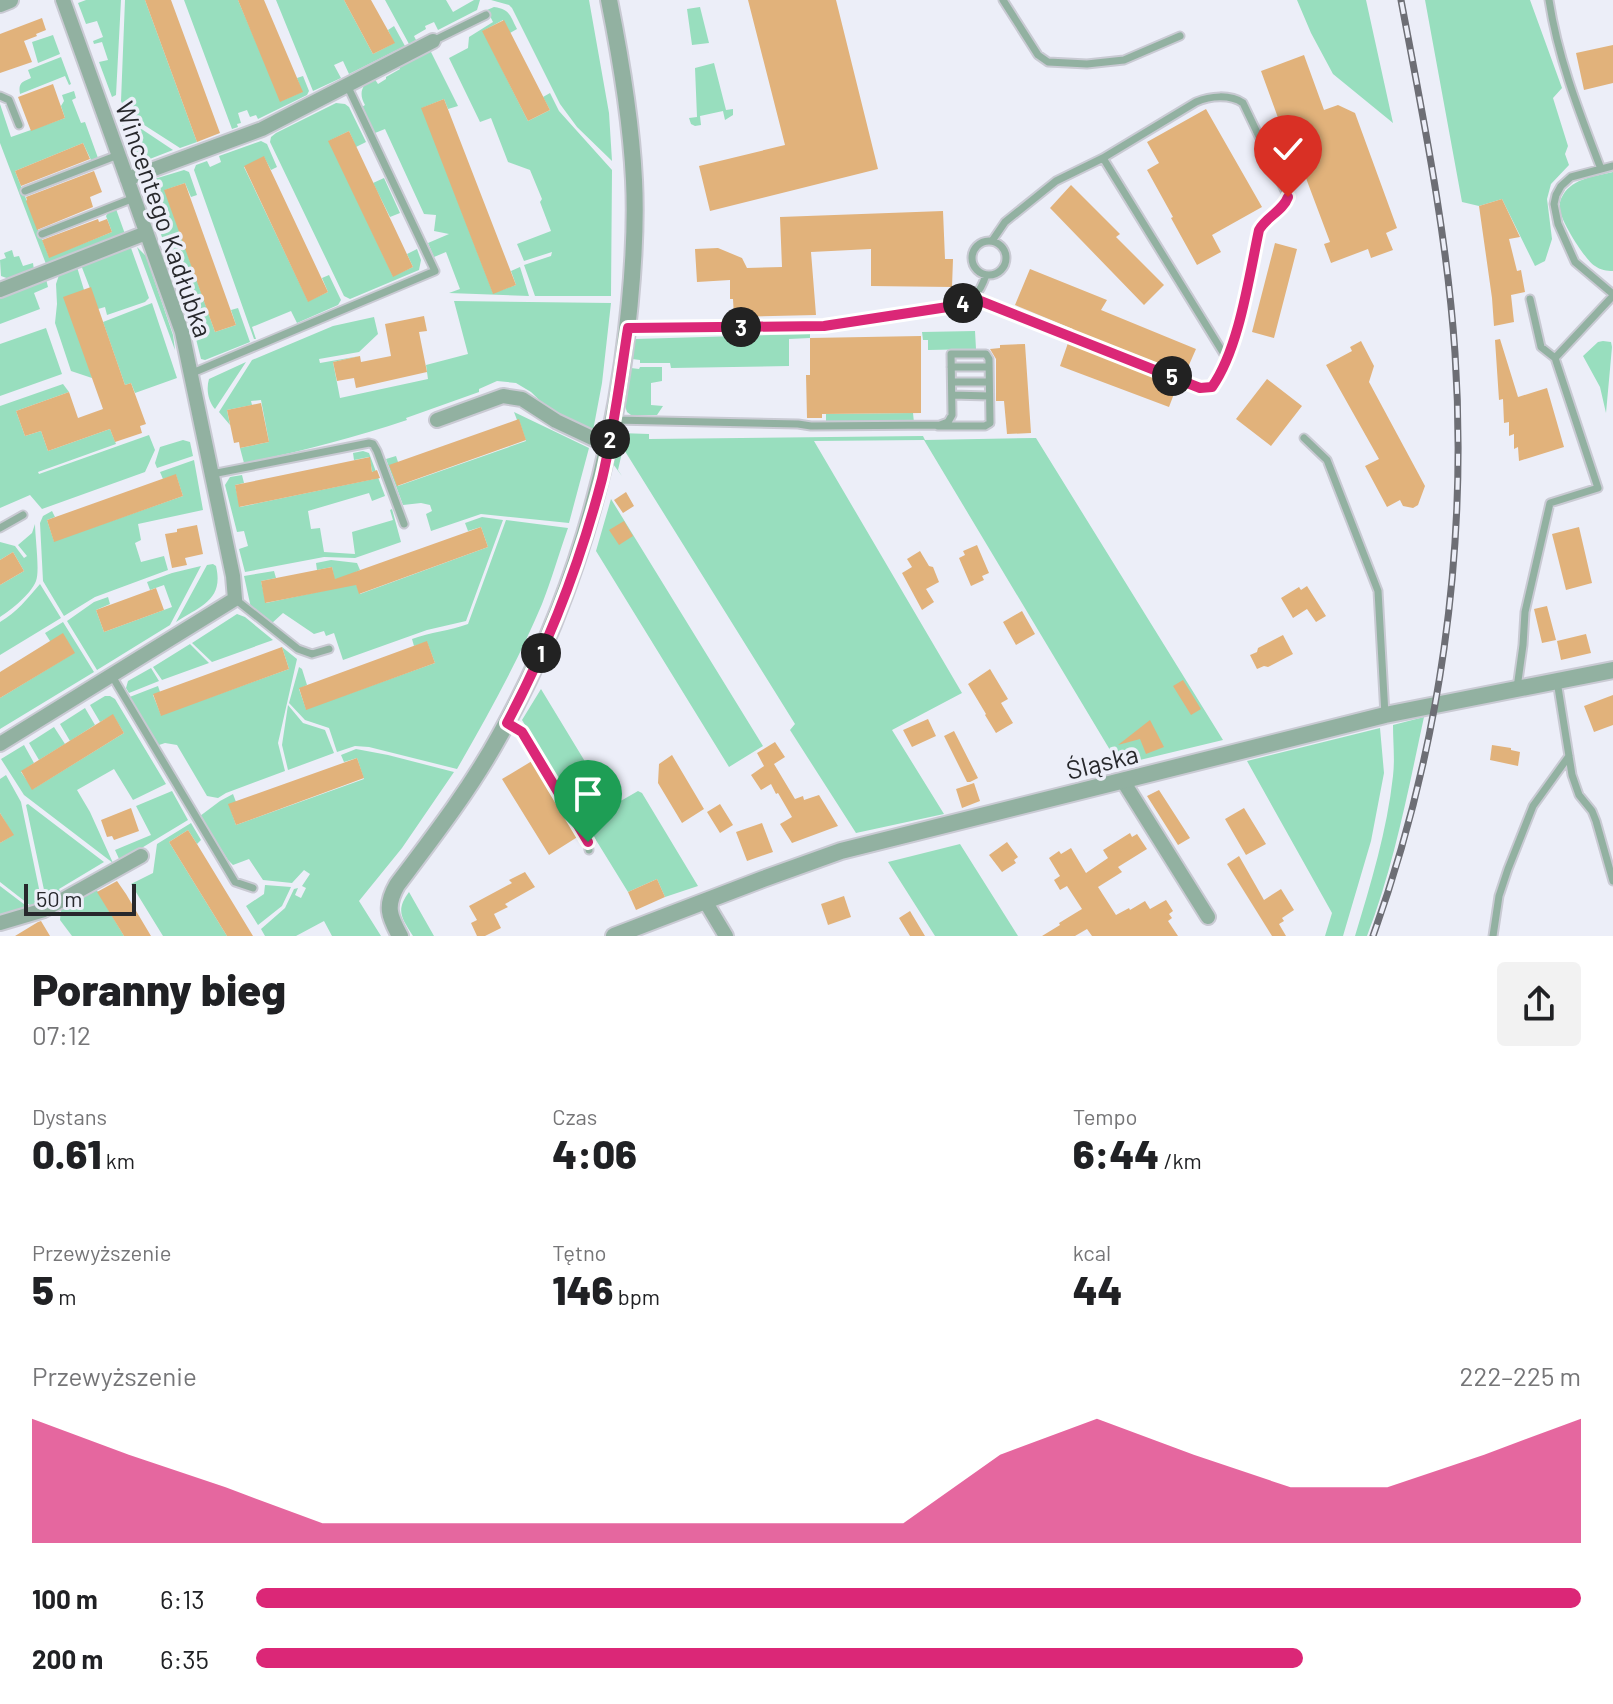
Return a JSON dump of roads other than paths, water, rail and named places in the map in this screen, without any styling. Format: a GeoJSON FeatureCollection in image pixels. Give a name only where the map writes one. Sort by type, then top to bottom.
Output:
{"type":"FeatureCollection","features":[{"type":"Feature","properties":{"kind":"street"},"geometry":{"type":"LineString","coordinates":[[0,4],[10,0]]}},
{"type":"Feature","properties":{"kind":"street","name":"Wincentego Kadłubka"},"geometry":{"type":"LineString","coordinates":[[63,0],[175,311],[212,474],[235,599]]}},
{"type":"Feature","properties":{"kind":"street"},"geometry":{"type":"LineString","coordinates":[[400,936],[389,913],[390,899],[463,796],[531,678],[586,533],[609,446],[628,328],[634,253],[634,180],[630,122],[609,0]]}},
{"type":"Feature","properties":{"kind":"street"},"geometry":{"type":"LineString","coordinates":[[127,179],[262,129],[433,41]]}},
{"type":"Feature","properties":{"kind":"street"},"geometry":{"type":"LineString","coordinates":[[1,286],[40,267],[146,233]]}},
{"type":"Feature","properties":{"kind":"street"},"geometry":{"type":"LineString","coordinates":[[437,420],[503,396],[522,399],[556,421],[609,446]]}},
{"type":"Feature","properties":{"kind":"street"},"geometry":{"type":"LineString","coordinates":[[0,744],[235,599]]}},
{"type":"Feature","properties":{"kind":"street","name":"Śląska"},"geometry":{"type":"LineString","coordinates":[[614,936],[841,851],[1385,715],[1613,670]]}},
{"type":"Feature","properties":{"kind":"street"},"geometry":{"type":"LineString","coordinates":[[1123,781],[1208,917]]}},
{"type":"Feature","properties":{"kind":"street"},"geometry":{"type":"LineString","coordinates":[[0,923],[44,910],[141,856]]}},
{"type":"Feature","properties":{"kind":"street"},"geometry":{"type":"LineString","coordinates":[[705,901],[726,936]]}},
{"type":"Feature","properties":{"kind":"lane"},"geometry":{"type":"LineString","coordinates":[[1003,0],[1038,55],[1048,62],[1087,64],[1124,60],[1180,36]]}},
{"type":"Feature","properties":{"kind":"lane"},"geometry":{"type":"LineString","coordinates":[[1549,0],[1570,86],[1601,169]]}},
{"type":"Feature","properties":{"kind":"lane"},"geometry":{"type":"LineString","coordinates":[[433,41],[486,15]]}},
{"type":"Feature","properties":{"kind":"lane"},"geometry":{"type":"LineString","coordinates":[[190,374],[435,271],[347,85]]}},
{"type":"Feature","properties":{"kind":"lane"},"geometry":{"type":"LineString","coordinates":[[0,96],[9,100],[19,125]]}},
{"type":"Feature","properties":{"kind":"lane"},"geometry":{"type":"LineString","coordinates":[[973,298],[1200,388],[1212,387],[1220,376],[1234,338],[1259,230],[1286,203],[1288,197],[1243,103],[1208,97],[1103,158],[1056,181],[1005,222],[992,241]]}},
{"type":"Feature","properties":{"kind":"lane"},"geometry":{"type":"LineString","coordinates":[[25,191],[118,155]]}},
{"type":"Feature","properties":{"kind":"lane"},"geometry":{"type":"LineString","coordinates":[[1103,158],[1227,359]]}},
{"type":"Feature","properties":{"kind":"lane"},"geometry":{"type":"LineString","coordinates":[[1555,358],[1613,295],[1575,262],[1555,214],[1556,195],[1571,177],[1613,166]]}},
{"type":"Feature","properties":{"kind":"lane"},"geometry":{"type":"LineString","coordinates":[[42,234],[134,198]]}},
{"type":"Feature","properties":{"kind":"lane"},"geometry":{"type":"LineString","coordinates":[[992,241],[1003,247],[1006,263],[999,272],[986,275],[974,267],[972,255],[977,245],[992,241]]}},
{"type":"Feature","properties":{"kind":"lane"},"geometry":{"type":"LineString","coordinates":[[628,328],[824,326],[954,306],[973,298],[982,289],[986,275]]}},
{"type":"Feature","properties":{"kind":"lane"},"geometry":{"type":"LineString","coordinates":[[1517,689],[1525,612],[1550,503],[1598,488],[1555,358],[1541,347],[1530,299]]}},
{"type":"Feature","properties":{"kind":"lane"},"geometry":{"type":"LineString","coordinates":[[614,420],[811,426],[938,426],[985,426],[990,423],[989,359],[986,354],[951,354],[951,418],[938,426]]}},
{"type":"Feature","properties":{"kind":"lane"},"geometry":{"type":"LineString","coordinates":[[951,367],[989,367]]}},
{"type":"Feature","properties":{"kind":"lane"},"geometry":{"type":"LineString","coordinates":[[952,382],[989,382]]}},
{"type":"Feature","properties":{"kind":"lane"},"geometry":{"type":"LineString","coordinates":[[952,395],[989,396]]}},
{"type":"Feature","properties":{"kind":"lane"},"geometry":{"type":"LineString","coordinates":[[1304,438],[1327,460],[1378,591],[1385,715]]}},
{"type":"Feature","properties":{"kind":"lane"},"geometry":{"type":"LineString","coordinates":[[212,474],[373,444],[404,524]]}},
{"type":"Feature","properties":{"kind":"lane"},"geometry":{"type":"LineString","coordinates":[[0,528],[23,515]]}},
{"type":"Feature","properties":{"kind":"lane"},"geometry":{"type":"LineString","coordinates":[[235,599],[298,649],[312,654],[329,649]]}},
{"type":"Feature","properties":{"kind":"lane"},"geometry":{"type":"LineString","coordinates":[[112,676],[235,882],[253,888]]}},
{"type":"Feature","properties":{"kind":"lane"},"geometry":{"type":"LineString","coordinates":[[1557,681],[1569,756],[1579,795],[1596,821],[1613,881]]}},
{"type":"Feature","properties":{"kind":"lane"},"geometry":{"type":"LineString","coordinates":[[507,723],[522,732],[587,837],[589,850]]}},
{"type":"Feature","properties":{"kind":"lane"},"geometry":{"type":"LineString","coordinates":[[1493,936],[1499,896],[1533,806],[1569,756]]}},
{"type":"Feature","properties":{"kind":"railway"},"geometry":{"type":"LineString","coordinates":[[1373,936],[1416,794],[1432,722],[1444,649],[1457,501],[1458,427],[1451,308],[1433,176],[1401,0]]}}]}
